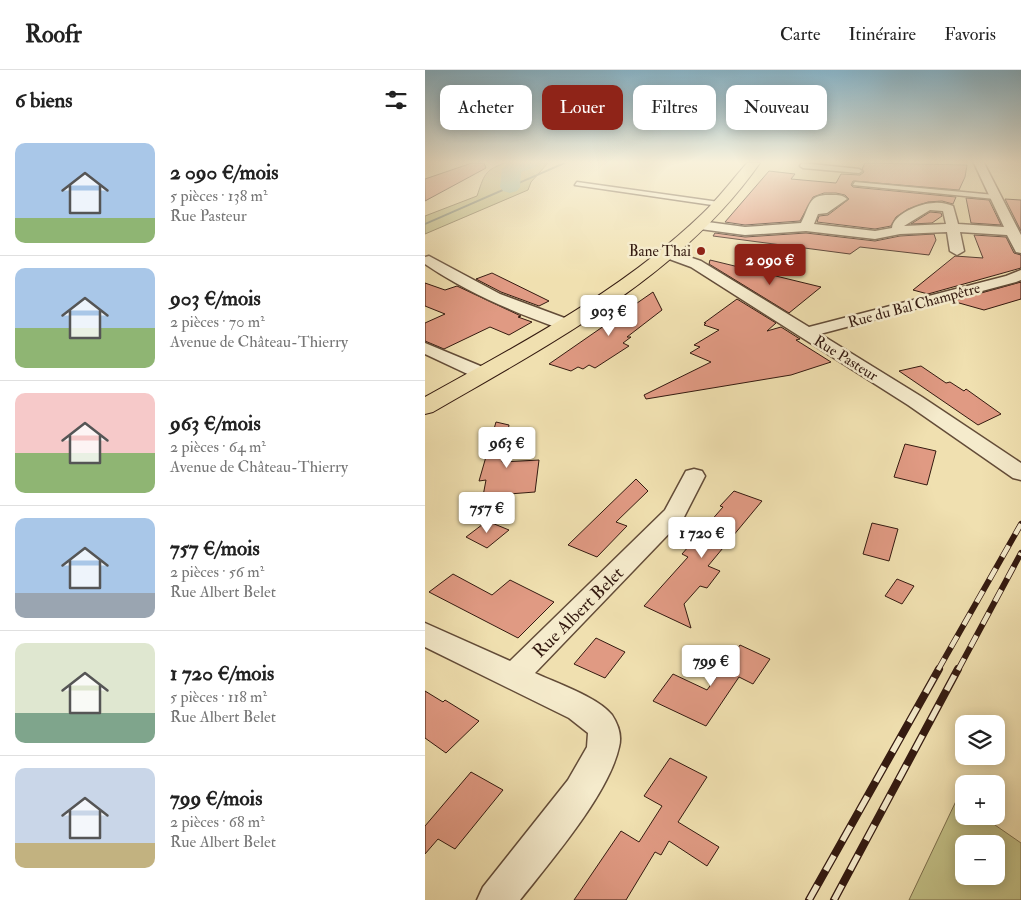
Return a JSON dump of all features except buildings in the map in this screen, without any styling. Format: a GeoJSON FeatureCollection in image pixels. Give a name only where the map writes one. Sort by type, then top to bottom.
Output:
{"type":"FeatureCollection","features":[{"type":"Feature","properties":{"kind":"main road"},"geometry":{"type":"LineString","coordinates":[[425,407],[564,324],[666,253],[700,225],[719,204]]}},
{"type":"Feature","properties":{"kind":"street"},"geometry":{"type":"LineString","coordinates":[[997,202],[1021,249]]}},
{"type":"Feature","properties":{"kind":"street"},"geometry":{"type":"LineString","coordinates":[[900,230],[898,226],[900,222],[926,206],[949,209],[952,228],[957,242],[957,251]]}},
{"type":"Feature","properties":{"kind":"street"},"geometry":{"type":"LineString","coordinates":[[806,227],[814,211]]}},
{"type":"Feature","properties":{"kind":"street"},"geometry":{"type":"LineString","coordinates":[[700,225],[751,231],[806,227],[875,234],[900,230],[952,228],[1012,231]]}},
{"type":"Feature","properties":{"kind":"street","name":"Rue Pasteur"},"geometry":{"type":"LineString","coordinates":[[666,253],[696,264],[915,401],[1021,472]]}},
{"type":"Feature","properties":{"kind":"street"},"geometry":{"type":"LineString","coordinates":[[429,260],[454,277],[493,298],[564,324]]}},
{"type":"Feature","properties":{"kind":"street","name":"Rue du Bal Champêtre"},"geometry":{"type":"LineString","coordinates":[[806,333],[1011,279],[1021,274]]}},
{"type":"Feature","properties":{"kind":"street"},"geometry":{"type":"LineString","coordinates":[[425,348],[483,374]]}},
{"type":"Feature","properties":{"kind":"street","name":"Rue Albert Belet"},"geometry":{"type":"LineString","coordinates":[[513,677],[675,514],[694,476]]}},
{"type":"Feature","properties":{"kind":"street"},"geometry":{"type":"LineString","coordinates":[[425,634],[597,720],[604,731],[606,744],[598,763],[571,805],[496,900]]}},
{"type":"Feature","properties":{"kind":"lane"},"geometry":{"type":"LineString","coordinates":[[703,202],[719,204]]}},
{"type":"Feature","properties":{"kind":"shaded area"},"geometry":{"type":"Polygon","coordinates":[[[462,202],[501,202],[425,234],[425,216],[462,202]]]}},
{"type":"Feature","properties":{"kind":"shaded area"},"geometry":{"type":"Polygon","coordinates":[[[955,803],[955,825],[995,825],[1021,843],[1021,900],[909,900],[955,803]]]}},
{"type":"Feature","properties":{"kind":"waterway"},"geometry":{"type":"LineString","coordinates":[[425,224],[476,202]]}},
{"type":"Feature","properties":{"kind":"railway"},"geometry":{"type":"LineString","coordinates":[[938,670],[1021,524]]}},
{"type":"Feature","properties":{"kind":"railway"},"geometry":{"type":"LineString","coordinates":[[958,670],[1021,553]]}},
{"type":"Feature","properties":{"kind":"railway"},"geometry":{"type":"LineString","coordinates":[[809,900],[939,669]]}},
{"type":"Feature","properties":{"kind":"railway"},"geometry":{"type":"LineString","coordinates":[[834,900],[958,669]]}},
{"type":"Feature","properties":{"kind":"place","name":"Bane Thai"},"geometry":{"type":"Point","coordinates":[701,251]}}]}
